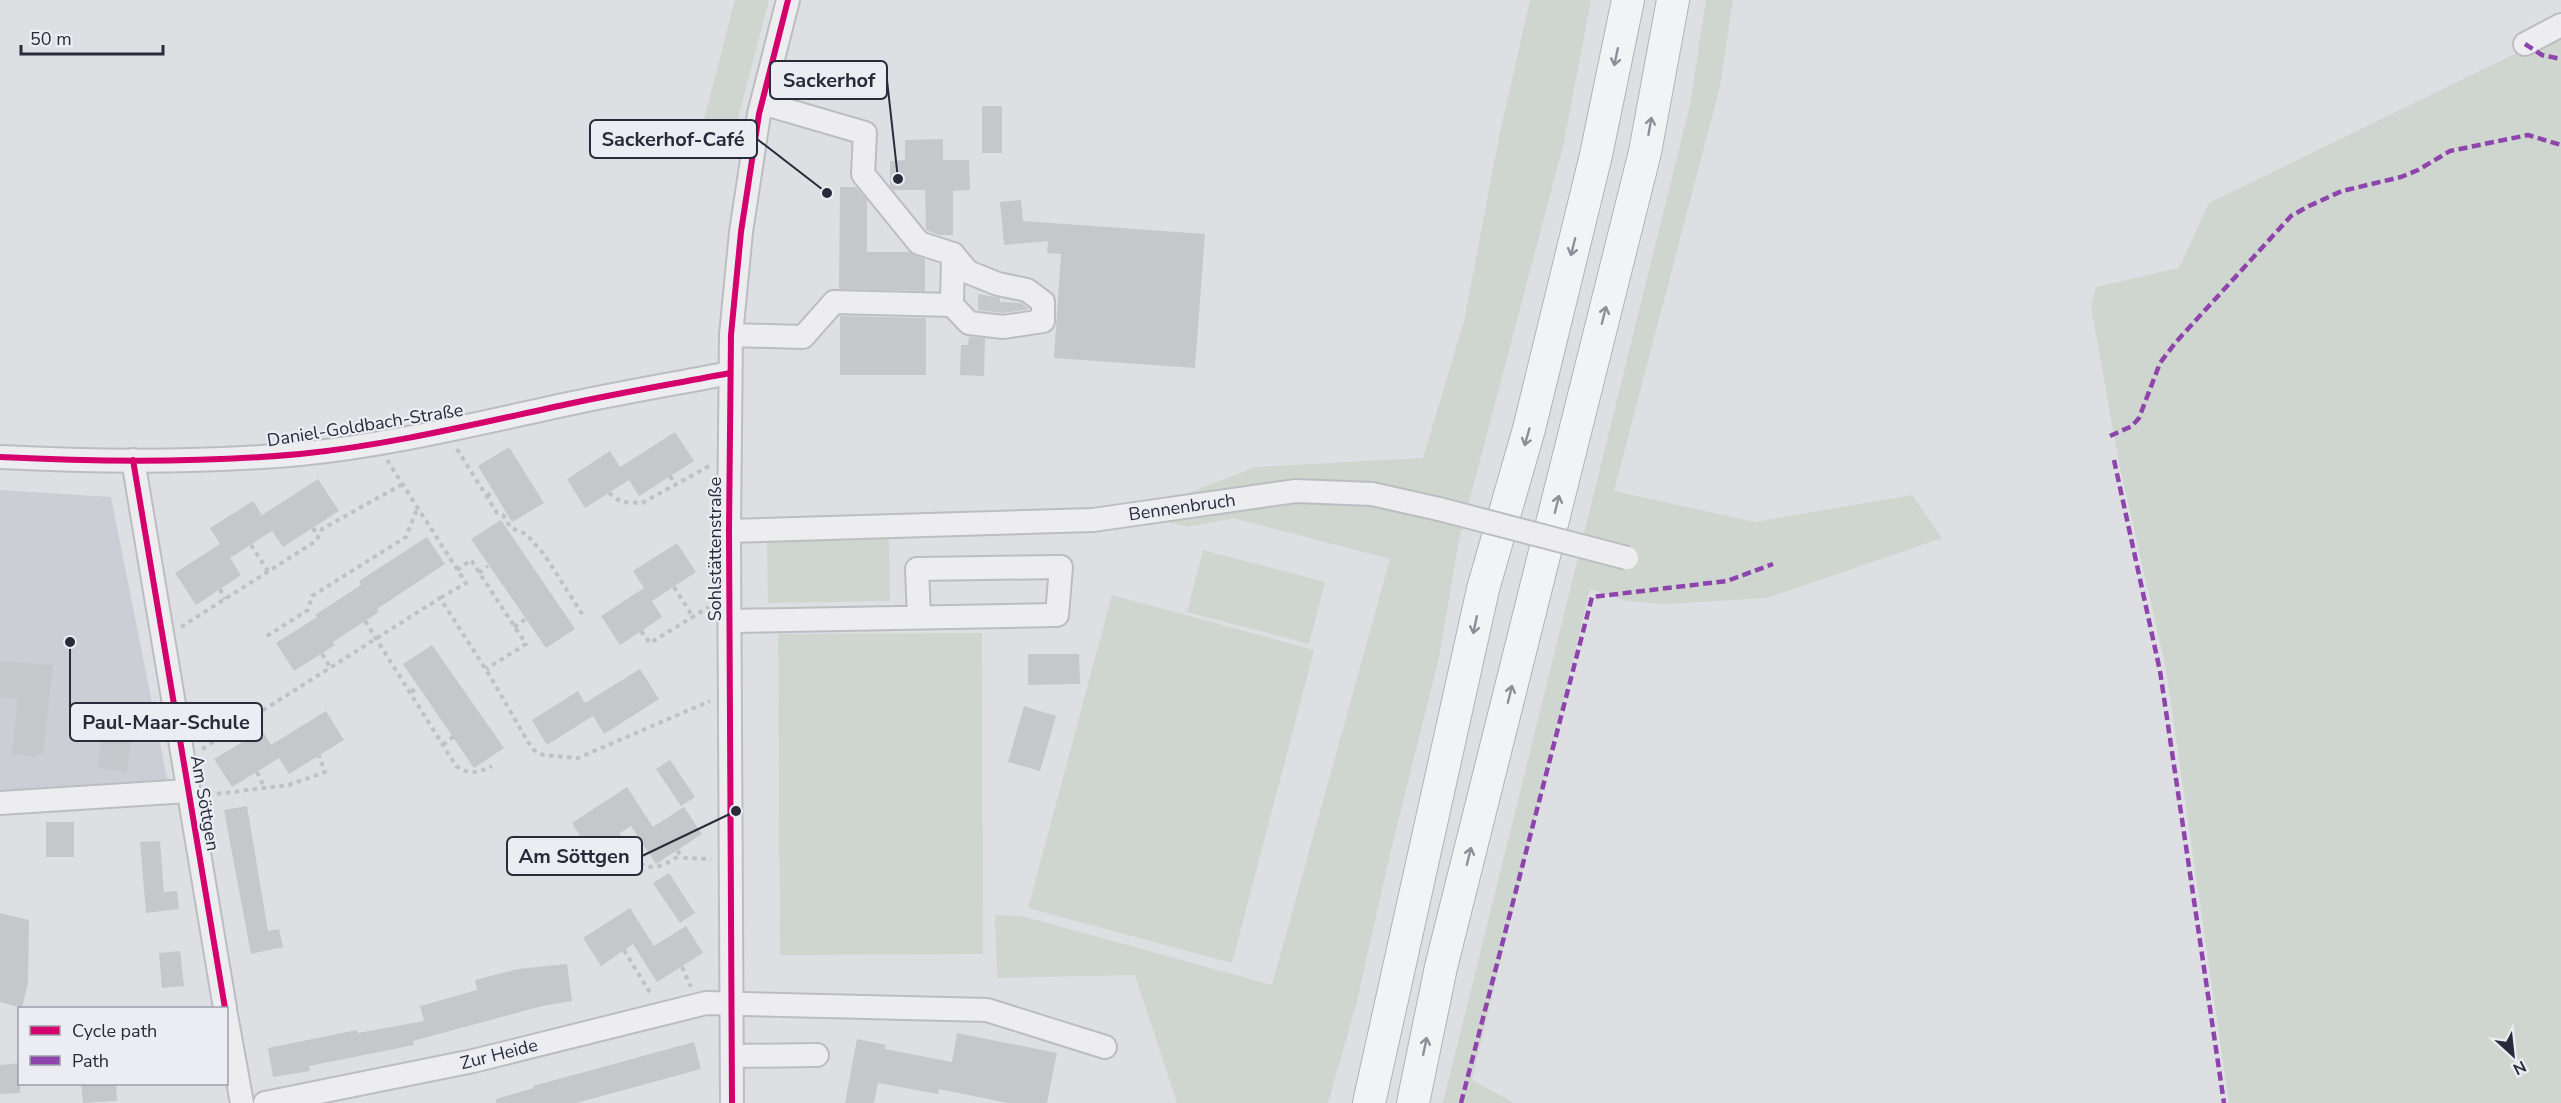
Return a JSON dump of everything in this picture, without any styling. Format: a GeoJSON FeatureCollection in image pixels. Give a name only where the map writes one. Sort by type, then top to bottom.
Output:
{"type":"FeatureCollection","features":[{"type":"Feature","properties":{"kind":"highway"},"geometry":{"type":"LineString","coordinates":[[1369,1103],[1483,590],[1535,406],[1596,155],[1628,0]]}},
{"type":"Feature","properties":{"kind":"highway"},"geometry":{"type":"LineString","coordinates":[[1413,1103],[1441,967],[1645,153],[1673,0]]}},
{"type":"Feature","properties":{"kind":"street","name":"Sohlstättenstraße"},"geometry":{"type":"LineString","coordinates":[[732,1103],[729,531],[731,335],[741,232],[762,103],[788,0]]}},
{"type":"Feature","properties":{"kind":"street"},"geometry":{"type":"LineString","coordinates":[[2525,44],[2561,25]]}},
{"type":"Feature","properties":{"kind":"street"},"geometry":{"type":"LineString","coordinates":[[762,103],[865,134],[863,174],[919,243],[953,254],[968,272],[998,284],[1027,290],[1043,302],[1043,321],[1003,327],[969,323],[952,305],[953,254]]}},
{"type":"Feature","properties":{"kind":"street"},"geometry":{"type":"LineString","coordinates":[[731,335],[803,338],[834,302],[952,305]]}},
{"type":"Feature","properties":{"kind":"street","name":"Daniel-Goldbach-Straße"},"geometry":{"type":"LineString","coordinates":[[0,456],[134,460],[213,459],[301,454],[446,430],[576,402],[730,374]]}},
{"type":"Feature","properties":{"kind":"street","name":"Am Söttgen"},"geometry":{"type":"LineString","coordinates":[[134,460],[225,1007]]}},
{"type":"Feature","properties":{"kind":"street","name":"Bennenbruch"},"geometry":{"type":"LineString","coordinates":[[729,531],[1093,520],[1296,491],[1372,494],[1627,558]]}},
{"type":"Feature","properties":{"kind":"street"},"geometry":{"type":"LineString","coordinates":[[730,621],[1057,615],[1061,567],[917,569],[919,617]]}},
{"type":"Feature","properties":{"kind":"street","name":"Am Söttgen"},"geometry":{"type":"LineString","coordinates":[[0,803],[189,794]]}},
{"type":"Feature","properties":{"kind":"street","name":"Zur Heide"},"geometry":{"type":"LineString","coordinates":[[265,1103],[473,1061],[662,1012],[706,1003],[987,1010],[1105,1047]]}},
{"type":"Feature","properties":{"kind":"street"},"geometry":{"type":"LineString","coordinates":[[228,1026],[242,1103]]}},
{"type":"Feature","properties":{"kind":"street"},"geometry":{"type":"LineString","coordinates":[[732,1056],[817,1055]]}},
{"type":"Feature","properties":{"kind":"path"},"geometry":{"type":"LineString","coordinates":[[446,430],[497,513],[503,515],[511,528],[526,534],[544,554],[584,617]]}},
{"type":"Feature","properties":{"kind":"path"},"geometry":{"type":"LineString","coordinates":[[183,761],[440,598],[466,584],[401,485],[378,442]]}},
{"type":"Feature","properties":{"kind":"path"},"geometry":{"type":"LineString","coordinates":[[609,493],[621,502],[642,503],[706,466],[730,464]]}},
{"type":"Feature","properties":{"kind":"path"},"geometry":{"type":"LineString","coordinates":[[670,476],[675,484]]}},
{"type":"Feature","properties":{"kind":"path"},"geometry":{"type":"LineString","coordinates":[[163,639],[315,541],[322,529],[401,485]]}},
{"type":"Feature","properties":{"kind":"path"},"geometry":{"type":"LineString","coordinates":[[487,496],[494,492]]}},
{"type":"Feature","properties":{"kind":"path"},"geometry":{"type":"LineString","coordinates":[[267,636],[308,610],[312,596],[406,537],[417,509]]}},
{"type":"Feature","properties":{"kind":"path"},"geometry":{"type":"LineString","coordinates":[[313,528],[318,536]]}},
{"type":"Feature","properties":{"kind":"path"},"geometry":{"type":"LineString","coordinates":[[251,545],[268,571]]}},
{"type":"Feature","properties":{"kind":"path"},"geometry":{"type":"LineString","coordinates":[[457,570],[471,560],[526,644],[486,669]]}},
{"type":"Feature","properties":{"kind":"path"},"geometry":{"type":"LineString","coordinates":[[478,573],[488,566]]}},
{"type":"Feature","properties":{"kind":"path"},"geometry":{"type":"LineString","coordinates":[[674,587],[693,617]]}},
{"type":"Feature","properties":{"kind":"path"},"geometry":{"type":"LineString","coordinates":[[219,590],[225,598]]}},
{"type":"Feature","properties":{"kind":"path"},"geometry":{"type":"LineString","coordinates":[[641,631],[650,643],[730,595]]}},
{"type":"Feature","properties":{"kind":"path"},"geometry":{"type":"LineString","coordinates":[[440,598],[534,750],[560,758],[590,754],[709,701],[730,695]]}},
{"type":"Feature","properties":{"kind":"path"},"geometry":{"type":"LineString","coordinates":[[514,627],[527,618]]}},
{"type":"Feature","properties":{"kind":"path"},"geometry":{"type":"LineString","coordinates":[[365,621],[456,766],[464,772],[478,773],[492,766]]}},
{"type":"Feature","properties":{"kind":"path"},"geometry":{"type":"LineString","coordinates":[[322,654],[330,667]]}},
{"type":"Feature","properties":{"kind":"path"},"geometry":{"type":"LineString","coordinates":[[411,692],[418,687]]}},
{"type":"Feature","properties":{"kind":"path"},"geometry":{"type":"LineString","coordinates":[[443,745],[454,736]]}},
{"type":"Feature","properties":{"kind":"path"},"geometry":{"type":"LineString","coordinates":[[189,794],[265,789],[289,785],[325,772],[319,756]]}},
{"type":"Feature","properties":{"kind":"path"},"geometry":{"type":"LineString","coordinates":[[257,772],[265,789]]}},
{"type":"Feature","properties":{"kind":"path"},"geometry":{"type":"LineString","coordinates":[[618,835],[633,857],[648,867],[662,866],[678,853],[685,858],[730,860]]}},
{"type":"Feature","properties":{"kind":"path"},"geometry":{"type":"LineString","coordinates":[[624,950],[662,1012]]}},
{"type":"Feature","properties":{"kind":"shaded area"},"geometry":{"type":"Polygon","coordinates":[[[735,0],[769,0],[737,122],[704,119],[735,0]]]}},
{"type":"Feature","properties":{"kind":"shaded area"},"geometry":{"type":"Polygon","coordinates":[[[1530,0],[1591,0],[1564,142],[1459,540],[1439,657],[1391,850],[1356,1005],[1328,1103],[1177,1103],[1135,975],[997,978],[995,915],[1022,916],[1272,985],[1390,559],[1233,518],[1189,527],[1133,514],[1256,467],[1423,458],[1464,321],[1499,137],[1530,0]]]}},
{"type":"Feature","properties":{"kind":"shaded area"},"geometry":{"type":"Polygon","coordinates":[[[1706,0],[1733,0],[1720,86],[1614,491],[1755,522],[1912,495],[1942,538],[1767,598],[1666,604],[1627,601],[1590,589],[1472,1080],[1514,1103],[1443,1103],[1690,105],[1706,0]]]}},
{"type":"Feature","properties":{"kind":"shaded area"},"geometry":{"type":"Polygon","coordinates":[[[2561,36],[2561,1103],[2229,1103],[2166,669],[2119,463],[2091,307],[2096,287],[2179,268],[2209,203],[2533,45],[2561,36]]]}},
{"type":"Feature","properties":{"kind":"shaded area"},"geometry":{"type":"Polygon","coordinates":[[[0,490],[111,497],[169,788],[0,799],[0,490]]]}},
{"type":"Feature","properties":{"kind":"shaded area"},"geometry":{"type":"Polygon","coordinates":[[[889,539],[890,601],[768,603],[767,542],[889,539]]]}},
{"type":"Feature","properties":{"kind":"shaded area"},"geometry":{"type":"Polygon","coordinates":[[[1203,550],[1325,582],[1309,644],[1187,612],[1203,550]]]}},
{"type":"Feature","properties":{"kind":"shaded area"},"geometry":{"type":"Polygon","coordinates":[[[1112,595],[1314,650],[1232,963],[1028,908],[1112,595]]]}},
{"type":"Feature","properties":{"kind":"shaded area"},"geometry":{"type":"Polygon","coordinates":[[[982,633],[983,954],[780,955],[778,634],[982,633]]]}},
{"type":"Feature","properties":{"kind":"building"},"geometry":{"type":"Polygon","coordinates":[[[982,106],[1002,106],[1002,153],[982,153],[982,106]]]}},
{"type":"Feature","properties":{"kind":"building"},"geometry":{"type":"Polygon","coordinates":[[[943,139],[943,160],[969,160],[970,190],[953,191],[953,235],[939,235],[926,230],[925,190],[893,190],[890,186],[890,161],[905,160],[905,140],[943,139]]]}},
{"type":"Feature","properties":{"kind":"building"},"geometry":{"type":"Polygon","coordinates":[[[840,187],[856,187],[867,200],[867,252],[909,252],[925,259],[925,291],[839,289],[840,187]]]}},
{"type":"Feature","properties":{"kind":"building"},"geometry":{"type":"Polygon","coordinates":[[[1021,200],[1023,221],[1205,234],[1195,368],[1054,358],[1061,254],[1047,253],[1048,241],[1004,245],[1000,202],[1021,200]]]}},
{"type":"Feature","properties":{"kind":"building"},"geometry":{"type":"Polygon","coordinates":[[[978,294],[1000,298],[1000,302],[1021,303],[1029,309],[1003,313],[978,310],[978,294]]]}},
{"type":"Feature","properties":{"kind":"building"},"geometry":{"type":"Polygon","coordinates":[[[840,316],[926,318],[926,375],[840,375],[840,316]]]}},
{"type":"Feature","properties":{"kind":"building"},"geometry":{"type":"Polygon","coordinates":[[[969,337],[985,338],[984,376],[960,375],[961,345],[968,345],[969,337]]]}},
{"type":"Feature","properties":{"kind":"building"},"geometry":{"type":"Polygon","coordinates":[[[675,432],[694,461],[639,496],[629,480],[585,508],[567,479],[610,451],[620,467],[675,432]]]}},
{"type":"Feature","properties":{"kind":"building"},"geometry":{"type":"Polygon","coordinates":[[[509,447],[544,503],[512,522],[478,466],[509,447]]]}},
{"type":"Feature","properties":{"kind":"building"},"geometry":{"type":"Polygon","coordinates":[[[318,479],[339,511],[283,547],[272,531],[230,558],[241,575],[196,605],[175,573],[220,544],[210,528],[253,501],[262,515],[318,479]]]}},
{"type":"Feature","properties":{"kind":"building"},"geometry":{"type":"Polygon","coordinates":[[[501,520],[575,629],[546,648],[471,539],[501,520]]]}},
{"type":"Feature","properties":{"kind":"building"},"geometry":{"type":"Polygon","coordinates":[[[427,537],[445,564],[377,609],[379,612],[333,642],[335,645],[294,671],[276,643],[361,585],[359,581],[427,537]]]}},
{"type":"Feature","properties":{"kind":"building"},"geometry":{"type":"Polygon","coordinates":[[[677,543],[696,572],[652,601],[662,617],[620,645],[601,616],[644,588],[633,571],[677,543]]]}},
{"type":"Feature","properties":{"kind":"building"},"geometry":{"type":"Polygon","coordinates":[[[432,645],[504,748],[474,768],[403,664],[432,645]]]}},
{"type":"Feature","properties":{"kind":"building"},"geometry":{"type":"Polygon","coordinates":[[[1028,654],[1079,654],[1080,684],[1028,685],[1028,654]]]}},
{"type":"Feature","properties":{"kind":"building"},"geometry":{"type":"Polygon","coordinates":[[[0,661],[53,665],[43,754],[37,754],[36,757],[12,754],[18,699],[0,697],[0,661]]]}},
{"type":"Feature","properties":{"kind":"building"},"geometry":{"type":"Polygon","coordinates":[[[640,669],[659,699],[604,734],[593,716],[547,745],[532,720],[578,691],[585,703],[640,669]]]}},
{"type":"Feature","properties":{"kind":"building"},"geometry":{"type":"Polygon","coordinates":[[[1024,706],[1056,716],[1040,771],[1008,762],[1024,706]]]}},
{"type":"Feature","properties":{"kind":"building"},"geometry":{"type":"Polygon","coordinates":[[[326,711],[344,740],[289,774],[279,758],[232,787],[214,759],[262,730],[271,745],[326,711]]]}},
{"type":"Feature","properties":{"kind":"building"},"geometry":{"type":"Polygon","coordinates":[[[102,734],[131,737],[127,772],[98,768],[102,734]]]}},
{"type":"Feature","properties":{"kind":"building"},"geometry":{"type":"Polygon","coordinates":[[[670,760],[695,797],[681,806],[656,769],[670,760]]]}},
{"type":"Feature","properties":{"kind":"building"},"geometry":{"type":"Polygon","coordinates":[[[627,787],[653,827],[684,807],[702,834],[656,864],[631,826],[591,852],[572,823],[627,787]]]}},
{"type":"Feature","properties":{"kind":"building"},"geometry":{"type":"Polygon","coordinates":[[[247,806],[268,931],[279,929],[283,947],[251,954],[224,810],[247,806]]]}},
{"type":"Feature","properties":{"kind":"building"},"geometry":{"type":"Polygon","coordinates":[[[46,822],[74,822],[74,857],[46,857],[46,822]]]}},
{"type":"Feature","properties":{"kind":"building"},"geometry":{"type":"Polygon","coordinates":[[[160,841],[164,892],[177,891],[179,909],[146,913],[140,842],[160,841]]]}},
{"type":"Feature","properties":{"kind":"building"},"geometry":{"type":"Polygon","coordinates":[[[669,873],[695,913],[680,923],[653,883],[669,873]]]}},
{"type":"Feature","properties":{"kind":"building"},"geometry":{"type":"Polygon","coordinates":[[[630,908],[654,946],[686,926],[703,953],[657,982],[633,944],[601,966],[583,938],[630,908]]]}},
{"type":"Feature","properties":{"kind":"building"},"geometry":{"type":"Polygon","coordinates":[[[0,913],[29,920],[28,983],[22,1007],[0,1002],[0,913]]]}},
{"type":"Feature","properties":{"kind":"building"},"geometry":{"type":"Polygon","coordinates":[[[180,951],[184,986],[162,988],[159,953],[180,951]]]}},
{"type":"Feature","properties":{"kind":"building"},"geometry":{"type":"Polygon","coordinates":[[[567,964],[572,1001],[542,1006],[413,1041],[414,1045],[309,1066],[310,1071],[273,1077],[268,1048],[357,1030],[358,1033],[424,1021],[420,1006],[477,990],[475,980],[518,969],[567,964]]]}},
{"type":"Feature","properties":{"kind":"building"},"geometry":{"type":"Polygon","coordinates":[[[957,1033],[1057,1053],[1047,1103],[1008,1103],[939,1089],[938,1094],[878,1083],[874,1103],[845,1103],[857,1039],[886,1045],[885,1049],[952,1062],[957,1033]]]}},
{"type":"Feature","properties":{"kind":"building"},"geometry":{"type":"Polygon","coordinates":[[[694,1042],[701,1069],[576,1103],[496,1103],[496,1099],[534,1088],[533,1086],[694,1042]]]}},
{"type":"Feature","properties":{"kind":"building"},"geometry":{"type":"Polygon","coordinates":[[[18,1063],[20,1093],[0,1094],[0,1065],[18,1063]]]}},
{"type":"Feature","properties":{"kind":"building"},"geometry":{"type":"Polygon","coordinates":[[[81,1085],[116,1085],[117,1101],[83,1103],[81,1085]]]}},
{"type":"Feature","properties":{"kind":"marked path"},"geometry":{"type":"LineString","coordinates":[[2525,44],[2542,55],[2561,59]]}},
{"type":"Feature","properties":{"kind":"marked path"},"geometry":{"type":"LineString","coordinates":[[2110,436],[2132,426],[2139,418],[2160,363],[2176,342],[2291,216],[2342,191],[2401,177],[2450,151],[2528,135],[2561,145]]}},
{"type":"Feature","properties":{"kind":"marked path"},"geometry":{"type":"LineString","coordinates":[[2114,460],[2160,671],[2224,1103]]}},
{"type":"Feature","properties":{"kind":"marked path"},"geometry":{"type":"LineString","coordinates":[[1461,1103],[1592,597],[1727,581],[1773,564]]}},
{"type":"Feature","properties":{"kind":"cycle path"},"geometry":{"type":"LineString","coordinates":[[732,1103],[729,531],[731,335],[741,232],[759,114],[788,0]]}},
{"type":"Feature","properties":{"kind":"cycle path"},"geometry":{"type":"LineString","coordinates":[[0,457],[150,461],[300,454],[403,439],[730,373]]}},
{"type":"Feature","properties":{"kind":"cycle path"},"geometry":{"type":"LineString","coordinates":[[133,460],[225,1007]]}},
{"type":"Feature","properties":{"kind":"place","name":"Sackerhof"},"geometry":{"type":"Point","coordinates":[898,179]}},
{"type":"Feature","properties":{"kind":"place","name":"Sackerhof-Café"},"geometry":{"type":"Point","coordinates":[827,193]}},
{"type":"Feature","properties":{"kind":"place","name":"Paul-Maar-Schule"},"geometry":{"type":"Point","coordinates":[70,642]}},
{"type":"Feature","properties":{"kind":"place","name":"Am Söttgen"},"geometry":{"type":"Point","coordinates":[736,811]}}]}
